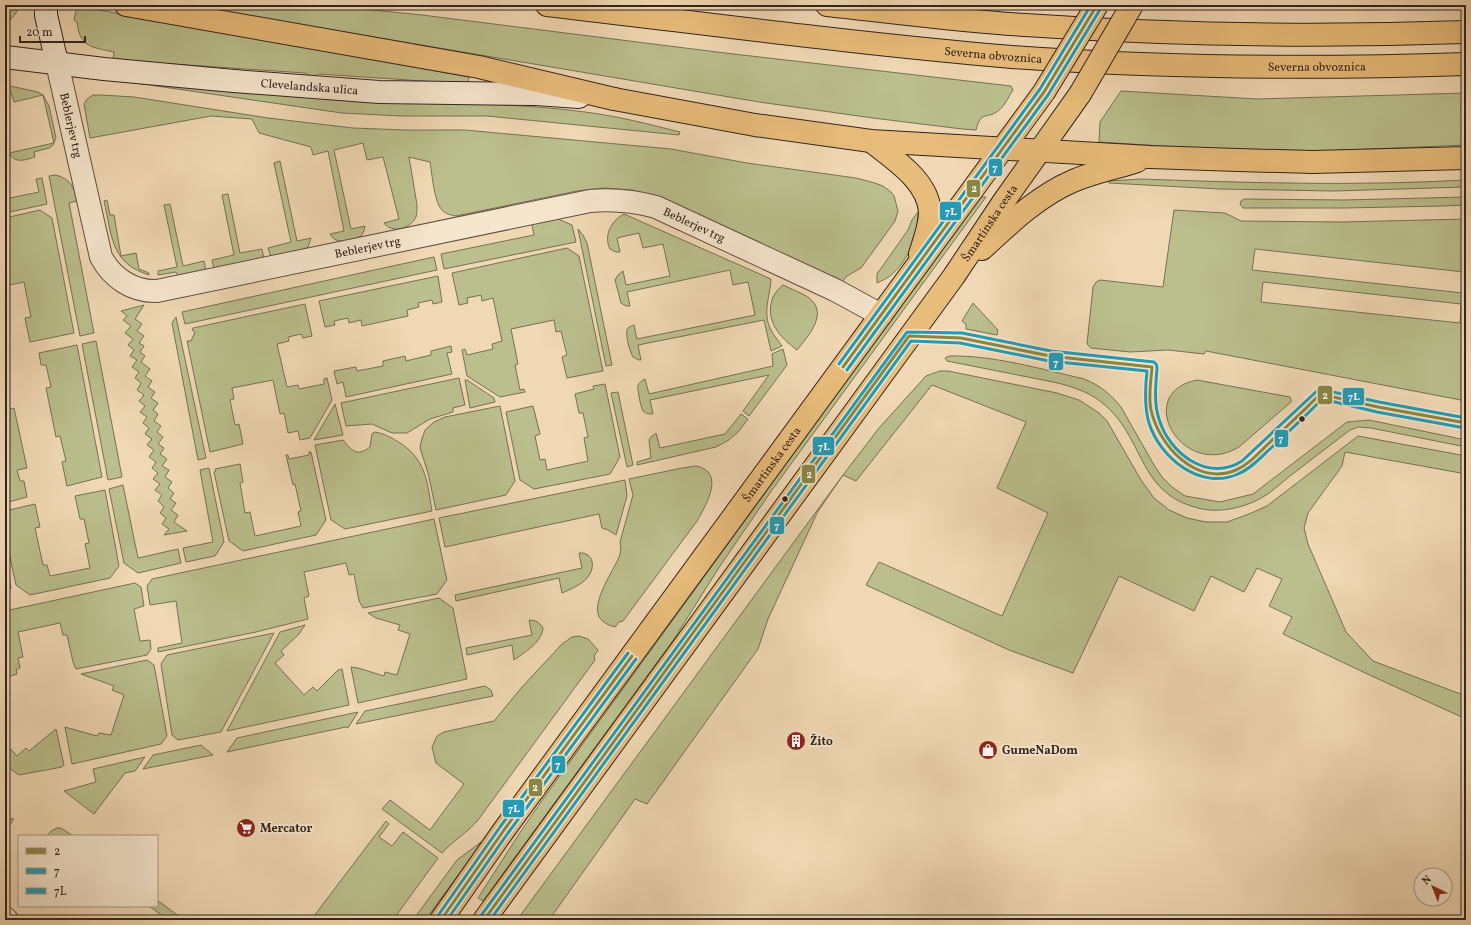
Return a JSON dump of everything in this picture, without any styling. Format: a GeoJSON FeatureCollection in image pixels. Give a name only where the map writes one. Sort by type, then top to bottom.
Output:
{"type":"FeatureCollection","features":[{"type":"Feature","properties":{"kind":"main road"},"geometry":{"type":"LineString","coordinates":[[126,5],[479,67],[614,99],[755,126],[871,141],[1150,157],[1314,162],[1466,158]]}},
{"type":"Feature","properties":{"kind":"main road","name":"Severna obvoznica"},"geometry":{"type":"LineString","coordinates":[[547,5],[897,46],[1014,57],[1245,67],[1370,67],[1466,64]]}},
{"type":"Feature","properties":{"kind":"main road"},"geometry":{"type":"LineString","coordinates":[[827,5],[1017,25],[1172,33],[1318,35],[1466,32]]}},
{"type":"Feature","properties":{"kind":"main road","name":"Šmartinska cesta"},"geometry":{"type":"LineString","coordinates":[[441,920],[504,830],[1044,92],[1097,5]]}},
{"type":"Feature","properties":{"kind":"main road","name":"Šmartinska cesta"},"geometry":{"type":"LineString","coordinates":[[484,920],[954,276],[1080,94],[1132,5]]}},
{"type":"Feature","properties":{"kind":"main road"},"geometry":{"type":"LineString","coordinates":[[871,141],[915,177],[928,204],[929,219],[925,237],[919,257],[908,278]]}},
{"type":"Feature","properties":{"kind":"main road"},"geometry":{"type":"LineString","coordinates":[[954,276],[1019,216],[1056,190],[1087,175],[1150,157]]}},
{"type":"Feature","properties":{"kind":"street","name":"Beblerjev trg"},"geometry":{"type":"LineString","coordinates":[[46,10],[101,257],[112,273],[138,289],[148,292],[157,291],[590,201],[615,200],[628,201],[656,207],[821,283],[881,315]]}},
{"type":"Feature","properties":{"kind":"street","name":"Clevelandska ulica"},"geometry":{"type":"LineString","coordinates":[[5,57],[234,81],[379,92],[536,94],[614,99]]}},
{"type":"Feature","properties":{"kind":"green space"},"geometry":{"type":"Polygon","coordinates":[[[5,5],[20,5],[14,16],[5,23],[5,5]]]}},
{"type":"Feature","properties":{"kind":"green space"},"geometry":{"type":"Polygon","coordinates":[[[184,5],[324,5],[422,15],[725,53],[1011,86],[1013,90],[1000,109],[994,114],[984,116],[980,120],[976,130],[962,129],[759,102],[184,5]]]}},
{"type":"Feature","properties":{"kind":"green space"},"geometry":{"type":"Polygon","coordinates":[[[1171,5],[1466,6],[1319,9],[1170,7],[1171,5]]]}},
{"type":"Feature","properties":{"kind":"green space"},"geometry":{"type":"Polygon","coordinates":[[[77,6],[469,77],[468,84],[319,74],[315,76],[307,75],[305,73],[113,60],[114,52],[93,47],[84,42],[77,22],[74,20],[77,6]]]}},
{"type":"Feature","properties":{"kind":"green space"},"geometry":{"type":"Polygon","coordinates":[[[129,82],[571,110],[632,120],[680,132],[679,135],[487,116],[401,116],[342,113],[129,82]]]}},
{"type":"Feature","properties":{"kind":"green space"},"geometry":{"type":"Polygon","coordinates":[[[5,85],[38,92],[43,95],[14,102],[11,92],[5,93],[5,85]]]}},
{"type":"Feature","properties":{"kind":"green space"},"geometry":{"type":"Polygon","coordinates":[[[1121,91],[1257,99],[1466,93],[1466,145],[1301,152],[1099,142],[1100,122],[1121,91]]]}},
{"type":"Feature","properties":{"kind":"green space"},"geometry":{"type":"Polygon","coordinates":[[[43,95],[49,106],[56,138],[54,143],[43,95]]]}},
{"type":"Feature","properties":{"kind":"green space"},"geometry":{"type":"Polygon","coordinates":[[[93,95],[134,97],[268,118],[353,128],[465,130],[671,149],[747,163],[856,178],[875,183],[883,186],[891,192],[894,196],[898,211],[895,221],[861,268],[847,276],[842,282],[657,197],[632,190],[604,188],[577,191],[456,216],[450,215],[443,211],[437,201],[430,162],[409,157],[417,205],[417,214],[410,225],[401,229],[396,229],[387,226],[384,223],[399,219],[383,157],[367,160],[363,143],[334,150],[351,229],[365,226],[361,236],[340,241],[333,238],[330,234],[344,231],[328,151],[313,155],[311,147],[259,133],[252,119],[211,116],[90,138],[84,104],[87,99],[93,95]]]}},
{"type":"Feature","properties":{"kind":"green space"},"geometry":{"type":"Polygon","coordinates":[[[54,143],[49,148],[34,152],[35,157],[28,159],[17,160],[14,159],[9,153],[54,143]]]}},
{"type":"Feature","properties":{"kind":"green space"},"geometry":{"type":"Polygon","coordinates":[[[280,161],[297,241],[311,238],[308,247],[305,249],[271,257],[268,248],[291,242],[274,163],[280,161]]]}},
{"type":"Feature","properties":{"kind":"green space"},"geometry":{"type":"Polygon","coordinates":[[[55,175],[68,181],[73,187],[77,201],[69,203],[94,333],[80,336],[49,176],[55,175]]]}},
{"type":"Feature","properties":{"kind":"green space"},"geometry":{"type":"Polygon","coordinates":[[[42,178],[47,204],[5,213],[5,199],[39,192],[36,179],[42,178]]]}},
{"type":"Feature","properties":{"kind":"green space"},"geometry":{"type":"Polygon","coordinates":[[[1141,179],[1263,183],[1385,183],[1466,180],[1466,187],[1334,191],[1220,189],[1109,183],[1109,181],[1141,179]]]}},
{"type":"Feature","properties":{"kind":"green space"},"geometry":{"type":"Polygon","coordinates":[[[228,194],[240,253],[262,249],[264,259],[214,269],[212,260],[234,255],[222,195],[228,194]]]}},
{"type":"Feature","properties":{"kind":"green space"},"geometry":{"type":"Polygon","coordinates":[[[977,197],[986,197],[772,490],[720,566],[674,639],[483,901],[478,898],[543,799],[947,242],[977,197]]]}},
{"type":"Feature","properties":{"kind":"green space"},"geometry":{"type":"Polygon","coordinates":[[[1466,197],[1466,205],[1443,206],[1243,208],[1240,204],[1244,199],[1344,200],[1466,197]]]}},
{"type":"Feature","properties":{"kind":"green space"},"geometry":{"type":"Polygon","coordinates":[[[107,200],[110,215],[114,215],[121,256],[136,253],[139,269],[149,273],[149,275],[136,270],[127,263],[120,255],[111,236],[104,201],[107,200]]]}},
{"type":"Feature","properties":{"kind":"green space"},"geometry":{"type":"Polygon","coordinates":[[[170,204],[183,266],[204,261],[206,271],[178,277],[176,272],[158,275],[158,271],[177,267],[164,205],[170,204]]]}},
{"type":"Feature","properties":{"kind":"green space"},"geometry":{"type":"Polygon","coordinates":[[[40,210],[52,218],[74,333],[30,342],[25,318],[31,317],[24,282],[5,286],[5,218],[40,210]]]}},
{"type":"Feature","properties":{"kind":"green space"},"geometry":{"type":"Polygon","coordinates":[[[1174,210],[1225,213],[1241,221],[1342,222],[1466,219],[1466,401],[1206,351],[1204,354],[1168,350],[1130,352],[1091,348],[1087,344],[1093,287],[1096,282],[1100,280],[1163,287],[1174,210]],[[1255,249],[1252,270],[1463,293],[1464,272],[1255,249]],[[1263,282],[1261,302],[1460,323],[1461,304],[1263,282]]]}},
{"type":"Feature","properties":{"kind":"green space"},"geometry":{"type":"Polygon","coordinates":[[[918,212],[917,229],[907,255],[896,270],[888,277],[877,283],[877,274],[908,230],[912,220],[918,212]]]}},
{"type":"Feature","properties":{"kind":"green space"},"geometry":{"type":"Polygon","coordinates":[[[624,214],[771,279],[767,305],[768,324],[782,346],[771,351],[764,320],[638,345],[641,360],[633,357],[627,338],[627,330],[630,326],[634,325],[637,339],[755,315],[748,282],[733,285],[730,270],[627,292],[630,306],[626,306],[621,303],[615,280],[623,271],[626,285],[670,276],[663,244],[643,248],[639,233],[617,238],[620,252],[610,249],[608,244],[608,233],[610,228],[616,220],[624,214]]]}},
{"type":"Feature","properties":{"kind":"green space"},"geometry":{"type":"Polygon","coordinates":[[[558,219],[572,225],[576,242],[444,269],[441,254],[534,235],[531,221],[558,219]]]}},
{"type":"Feature","properties":{"kind":"green space"},"geometry":{"type":"Polygon","coordinates":[[[578,229],[587,243],[612,365],[606,366],[578,229]]]}},
{"type":"Feature","properties":{"kind":"green space"},"geometry":{"type":"Polygon","coordinates":[[[567,248],[579,256],[603,371],[567,378],[562,357],[567,355],[561,331],[556,332],[554,320],[511,329],[518,364],[515,365],[520,390],[524,389],[525,392],[500,397],[467,376],[462,350],[465,349],[467,355],[493,349],[492,344],[502,341],[493,298],[482,301],[481,295],[467,298],[468,303],[459,305],[452,273],[567,248]]]}},
{"type":"Feature","properties":{"kind":"green space"},"geometry":{"type":"Polygon","coordinates":[[[434,257],[437,270],[185,324],[182,312],[434,257]]]}},
{"type":"Feature","properties":{"kind":"green space"},"geometry":{"type":"Polygon","coordinates":[[[438,276],[442,302],[433,304],[432,300],[418,303],[419,307],[407,310],[408,316],[362,326],[361,320],[349,323],[348,318],[334,321],[335,325],[325,327],[319,301],[438,276]]]}},
{"type":"Feature","properties":{"kind":"green space"},"geometry":{"type":"Polygon","coordinates":[[[783,285],[808,297],[814,303],[817,310],[815,324],[797,350],[785,340],[775,328],[772,321],[771,306],[773,297],[783,285]]]}},
{"type":"Feature","properties":{"kind":"green space"},"geometry":{"type":"Polygon","coordinates":[[[973,303],[998,330],[997,335],[966,329],[966,324],[962,321],[973,303]]]}},
{"type":"Feature","properties":{"kind":"green space"},"geometry":{"type":"Polygon","coordinates":[[[305,304],[312,336],[303,338],[301,334],[288,337],[289,341],[277,344],[287,387],[298,385],[299,389],[324,384],[324,379],[327,378],[332,400],[310,438],[300,440],[298,431],[288,433],[284,413],[280,414],[273,380],[232,388],[234,399],[230,400],[235,425],[239,424],[243,444],[210,452],[187,341],[191,341],[195,332],[192,330],[193,328],[305,304]]]}},
{"type":"Feature","properties":{"kind":"green space"},"geometry":{"type":"Polygon","coordinates":[[[144,305],[135,319],[142,324],[137,331],[144,336],[139,343],[144,346],[140,352],[145,356],[141,362],[150,369],[145,376],[152,381],[148,387],[155,392],[151,398],[158,403],[153,410],[158,414],[154,421],[161,426],[157,432],[163,437],[158,444],[164,448],[160,454],[167,459],[162,466],[169,470],[165,477],[172,482],[168,488],[174,493],[170,499],[176,503],[171,510],[178,515],[174,522],[187,531],[164,535],[169,529],[162,524],[166,518],[160,513],[164,507],[158,501],[162,495],[155,490],[160,484],[153,479],[158,473],[152,468],[156,462],[149,457],[154,450],[147,445],[152,439],[145,434],[149,428],[143,423],[147,417],[140,412],[145,406],[139,401],[144,395],[137,390],[141,383],[135,378],[139,372],[132,367],[137,360],[130,356],[134,350],[128,345],[133,339],[125,333],[131,326],[123,320],[127,316],[121,311],[144,305]]]}},
{"type":"Feature","properties":{"kind":"green space"},"geometry":{"type":"Polygon","coordinates":[[[176,317],[206,458],[198,460],[172,323],[176,317]]]}},
{"type":"Feature","properties":{"kind":"green space"},"geometry":{"type":"Polygon","coordinates":[[[96,341],[122,477],[108,480],[82,344],[96,341]]]}},
{"type":"Feature","properties":{"kind":"green space"},"geometry":{"type":"Polygon","coordinates":[[[77,345],[102,477],[67,486],[62,462],[66,461],[60,436],[56,437],[46,388],[51,387],[46,365],[41,365],[39,353],[77,345]]]}},
{"type":"Feature","properties":{"kind":"green space"},"geometry":{"type":"Polygon","coordinates":[[[451,346],[452,352],[447,353],[452,374],[346,397],[343,382],[337,384],[334,371],[356,367],[357,371],[383,366],[383,361],[405,356],[406,361],[431,355],[431,351],[451,346]]]}},
{"type":"Feature","properties":{"kind":"green space"},"geometry":{"type":"Polygon","coordinates":[[[783,349],[787,365],[749,416],[743,411],[769,375],[650,400],[653,414],[646,413],[642,409],[638,385],[645,379],[649,394],[773,366],[772,354],[783,349]]]}},
{"type":"Feature","properties":{"kind":"green space"},"geometry":{"type":"Polygon","coordinates":[[[949,356],[966,356],[1017,363],[1084,379],[1095,384],[1109,394],[1121,407],[1162,477],[1172,487],[1185,496],[1220,502],[1253,494],[1347,422],[1369,420],[1466,440],[1466,447],[1371,428],[1358,427],[1350,430],[1270,492],[1256,501],[1226,510],[1202,509],[1181,502],[1166,492],[1154,480],[1119,420],[1101,401],[1089,394],[1058,383],[947,361],[945,358],[949,356]]]}},
{"type":"Feature","properties":{"kind":"green space"},"geometry":{"type":"Polygon","coordinates":[[[940,371],[948,371],[1057,393],[1079,400],[1099,413],[1107,421],[1141,480],[1154,498],[1169,510],[1187,518],[1206,522],[1227,522],[1267,506],[1358,436],[1466,456],[1466,474],[1345,452],[1342,466],[1308,513],[1304,528],[1308,544],[1346,632],[1373,661],[1466,696],[1466,719],[1283,634],[1292,617],[1269,606],[1282,579],[1257,568],[1244,592],[1211,576],[1194,611],[1119,576],[1073,673],[1009,650],[866,585],[879,562],[1002,616],[1048,513],[997,488],[1026,422],[932,385],[856,481],[843,475],[879,428],[926,376],[940,371]]]}},
{"type":"Feature","properties":{"kind":"green space"},"geometry":{"type":"Polygon","coordinates":[[[459,378],[465,405],[453,408],[453,412],[430,419],[407,433],[392,433],[372,424],[346,426],[341,403],[459,378]]]}},
{"type":"Feature","properties":{"kind":"green space"},"geometry":{"type":"Polygon","coordinates":[[[465,380],[494,398],[495,402],[470,408],[465,380]]]}},
{"type":"Feature","properties":{"kind":"green space"},"geometry":{"type":"Polygon","coordinates":[[[1197,380],[1290,397],[1291,402],[1239,447],[1218,454],[1199,453],[1184,444],[1172,431],[1167,416],[1168,401],[1178,388],[1197,380]]]}},
{"type":"Feature","properties":{"kind":"green space"},"geometry":{"type":"Polygon","coordinates":[[[605,384],[620,457],[610,474],[534,489],[520,480],[506,412],[533,406],[540,434],[535,436],[540,460],[545,459],[547,470],[588,461],[584,438],[588,437],[583,413],[579,413],[575,394],[594,389],[593,386],[605,384]]]}},
{"type":"Feature","properties":{"kind":"green space"},"geometry":{"type":"Polygon","coordinates":[[[618,392],[633,465],[627,467],[611,393],[618,392]]]}},
{"type":"Feature","properties":{"kind":"green space"},"geometry":{"type":"Polygon","coordinates":[[[335,404],[343,435],[314,440],[335,404]]]}},
{"type":"Feature","properties":{"kind":"green space"},"geometry":{"type":"Polygon","coordinates":[[[500,406],[515,481],[506,495],[436,510],[428,473],[420,448],[425,430],[434,422],[445,417],[500,406]]]}},
{"type":"Feature","properties":{"kind":"green space"},"geometry":{"type":"Polygon","coordinates":[[[14,408],[27,468],[17,470],[20,481],[24,481],[27,497],[5,503],[5,410],[14,408]]]}},
{"type":"Feature","properties":{"kind":"green space"},"geometry":{"type":"Polygon","coordinates":[[[741,414],[748,419],[739,431],[729,440],[716,447],[637,465],[637,462],[651,458],[649,440],[656,433],[660,448],[725,434],[741,414]]]}},
{"type":"Feature","properties":{"kind":"green space"},"geometry":{"type":"Polygon","coordinates":[[[374,432],[383,434],[397,441],[407,448],[420,463],[424,471],[432,511],[345,529],[331,520],[315,445],[343,440],[352,450],[362,452],[370,447],[372,434],[374,432]]]}},
{"type":"Feature","properties":{"kind":"green space"},"geometry":{"type":"Polygon","coordinates":[[[309,452],[311,452],[326,520],[316,535],[243,551],[229,541],[214,472],[216,471],[215,469],[240,464],[243,482],[240,483],[245,513],[250,512],[255,536],[301,526],[298,512],[301,511],[286,455],[288,455],[289,459],[309,455],[309,452]]]}},
{"type":"Feature","properties":{"kind":"green space"},"geometry":{"type":"Polygon","coordinates":[[[696,466],[705,469],[710,475],[712,482],[709,498],[697,521],[623,621],[619,622],[615,627],[607,624],[599,616],[597,609],[602,591],[620,553],[620,542],[633,495],[629,479],[696,466]]]}},
{"type":"Feature","properties":{"kind":"green space"},"geometry":{"type":"Polygon","coordinates":[[[209,468],[224,542],[215,556],[186,562],[183,548],[213,542],[200,470],[209,468]]]}},
{"type":"Feature","properties":{"kind":"green space"},"geometry":{"type":"Polygon","coordinates":[[[843,475],[817,513],[768,619],[758,649],[647,804],[635,799],[549,920],[517,920],[843,475]]]}},
{"type":"Feature","properties":{"kind":"green space"},"geometry":{"type":"Polygon","coordinates":[[[625,480],[627,496],[616,535],[602,528],[599,514],[445,547],[439,518],[625,480]]]}},
{"type":"Feature","properties":{"kind":"green space"},"geometry":{"type":"Polygon","coordinates":[[[123,485],[138,558],[178,549],[181,563],[138,573],[124,563],[109,489],[123,485]]]}},
{"type":"Feature","properties":{"kind":"green space"},"geometry":{"type":"Polygon","coordinates":[[[105,490],[119,566],[110,578],[30,595],[16,585],[5,534],[5,511],[35,504],[40,527],[35,528],[43,565],[47,565],[50,576],[90,568],[85,544],[89,543],[84,519],[80,519],[75,496],[105,490]]]}},
{"type":"Feature","properties":{"kind":"green space"},"geometry":{"type":"Polygon","coordinates":[[[434,519],[447,580],[437,594],[363,608],[359,601],[354,574],[349,575],[346,563],[304,572],[309,596],[304,598],[308,619],[256,632],[158,652],[158,648],[182,643],[176,601],[150,605],[147,586],[152,579],[434,519]]]}},
{"type":"Feature","properties":{"kind":"green space"},"geometry":{"type":"Polygon","coordinates":[[[579,553],[588,555],[592,561],[592,570],[582,583],[562,593],[559,578],[456,601],[455,595],[582,568],[579,553]]]}},
{"type":"Feature","properties":{"kind":"green space"},"geometry":{"type":"Polygon","coordinates":[[[5,559],[11,588],[5,596],[5,559]]]}},
{"type":"Feature","properties":{"kind":"green space"},"geometry":{"type":"Polygon","coordinates":[[[135,583],[141,587],[144,606],[134,609],[140,641],[150,640],[151,649],[147,655],[76,669],[67,635],[63,635],[60,623],[18,632],[23,657],[18,658],[20,668],[16,670],[17,674],[5,678],[5,611],[135,583]]]}},
{"type":"Feature","properties":{"kind":"green space"},"geometry":{"type":"Polygon","coordinates":[[[439,598],[453,608],[467,679],[358,703],[351,667],[384,676],[385,672],[397,675],[410,634],[398,630],[400,625],[376,618],[368,613],[439,598]]]}},
{"type":"Feature","properties":{"kind":"green space"},"geometry":{"type":"Polygon","coordinates":[[[529,620],[540,624],[543,628],[542,633],[540,638],[528,650],[514,660],[512,645],[467,655],[466,648],[532,635],[529,620]]]}},
{"type":"Feature","properties":{"kind":"green space"},"geometry":{"type":"Polygon","coordinates":[[[305,625],[299,634],[281,651],[284,655],[275,663],[304,695],[313,687],[317,691],[338,670],[342,669],[349,705],[227,731],[280,632],[305,625]]]}},
{"type":"Feature","properties":{"kind":"green space"},"geometry":{"type":"Polygon","coordinates":[[[274,633],[221,732],[178,740],[172,735],[161,664],[167,655],[274,633]]]}},
{"type":"Feature","properties":{"kind":"green space"},"geometry":{"type":"Polygon","coordinates":[[[579,636],[588,639],[598,650],[594,656],[595,660],[478,820],[442,853],[382,809],[390,800],[430,830],[464,784],[436,763],[432,747],[437,736],[444,732],[494,721],[522,687],[562,644],[572,637],[579,636]]]}},
{"type":"Feature","properties":{"kind":"green space"},"geometry":{"type":"Polygon","coordinates":[[[147,660],[154,665],[167,736],[161,744],[72,764],[65,727],[97,736],[99,733],[111,735],[124,695],[112,690],[114,686],[81,674],[147,660]]]}},
{"type":"Feature","properties":{"kind":"green space"},"geometry":{"type":"Polygon","coordinates":[[[485,686],[491,690],[493,696],[356,724],[365,711],[485,686]]]}},
{"type":"Feature","properties":{"kind":"green space"},"geometry":{"type":"Polygon","coordinates":[[[358,712],[348,728],[346,727],[227,752],[237,738],[358,712]]]}},
{"type":"Feature","properties":{"kind":"green space"},"geometry":{"type":"Polygon","coordinates":[[[56,729],[64,765],[62,767],[19,775],[5,765],[5,743],[17,756],[26,748],[29,751],[56,729]]]}},
{"type":"Feature","properties":{"kind":"green space"},"geometry":{"type":"Polygon","coordinates":[[[201,745],[213,755],[143,769],[153,755],[201,745]]]}},
{"type":"Feature","properties":{"kind":"green space"},"geometry":{"type":"Polygon","coordinates":[[[145,757],[135,771],[125,773],[94,814],[64,791],[96,782],[93,769],[145,757]]]}},
{"type":"Feature","properties":{"kind":"green space"},"geometry":{"type":"Polygon","coordinates":[[[5,818],[14,819],[5,832],[5,818]]]}},
{"type":"Feature","properties":{"kind":"green space"},"geometry":{"type":"Polygon","coordinates":[[[386,821],[389,824],[379,837],[392,846],[403,832],[438,858],[393,920],[311,920],[386,821]]]}},
{"type":"Feature","properties":{"kind":"green space"},"geometry":{"type":"Polygon","coordinates":[[[61,828],[72,835],[48,835],[51,831],[61,828]]]}},
{"type":"Feature","properties":{"kind":"green space"},"geometry":{"type":"Polygon","coordinates":[[[485,839],[425,920],[413,920],[457,860],[485,839]]]}},
{"type":"Feature","properties":{"kind":"green space"},"geometry":{"type":"Polygon","coordinates":[[[158,901],[184,920],[168,920],[150,907],[158,907],[158,901]]]}},
{"type":"Feature","properties":{"kind":"transit line","name":"7L"},"geometry":{"type":"LineString","coordinates":[[839,364],[1040,89],[1091,5]]}},
{"type":"Feature","properties":{"kind":"transit line","name":"2"},"geometry":{"type":"LineString","coordinates":[[843,367],[1044,92],[1097,5]]}},
{"type":"Feature","properties":{"kind":"transit line","name":"7"},"geometry":{"type":"LineString","coordinates":[[847,370],[1048,95],[1101,8]]}},
{"type":"Feature","properties":{"kind":"transit line","name":"7L"},"geometry":{"type":"LineString","coordinates":[[480,917],[907,332],[962,333],[1051,351],[1154,362],[1157,365],[1155,392],[1156,406],[1164,431],[1171,443],[1181,453],[1192,461],[1203,466],[1216,468],[1229,467],[1242,461],[1319,389],[1466,418]]}},
{"type":"Feature","properties":{"kind":"transit line","name":"2"},"geometry":{"type":"LineString","coordinates":[[484,920],[909,336],[961,338],[1050,356],[1152,367],[1150,405],[1155,424],[1162,437],[1182,460],[1194,468],[1207,473],[1221,474],[1236,470],[1245,465],[1301,414],[1320,394],[1378,407],[1466,423]]}},
{"type":"Feature","properties":{"kind":"transit line","name":"7"},"geometry":{"type":"LineString","coordinates":[[490,920],[911,341],[960,343],[1049,361],[1147,371],[1145,391],[1146,410],[1154,436],[1172,459],[1196,475],[1210,478],[1224,478],[1238,474],[1252,466],[1322,399],[1377,412],[1465,428]]}},
{"type":"Feature","properties":{"kind":"transit line","name":"7L"},"geometry":{"type":"LineString","coordinates":[[437,917],[500,827],[628,653]]}},
{"type":"Feature","properties":{"kind":"transit line","name":"2"},"geometry":{"type":"LineString","coordinates":[[441,920],[504,830],[632,656]]}},
{"type":"Feature","properties":{"kind":"transit line","name":"7"},"geometry":{"type":"LineString","coordinates":[[447,920],[508,833],[636,659]]}},
{"type":"Feature","properties":{"kind":"place","name":"Žito"},"geometry":{"type":"Point","coordinates":[796,741]}},
{"type":"Feature","properties":{"kind":"place","name":"GumeNaDom"},"geometry":{"type":"Point","coordinates":[988,750]}},
{"type":"Feature","properties":{"kind":"place","name":"Mercator"},"geometry":{"type":"Point","coordinates":[246,828]}}]}
